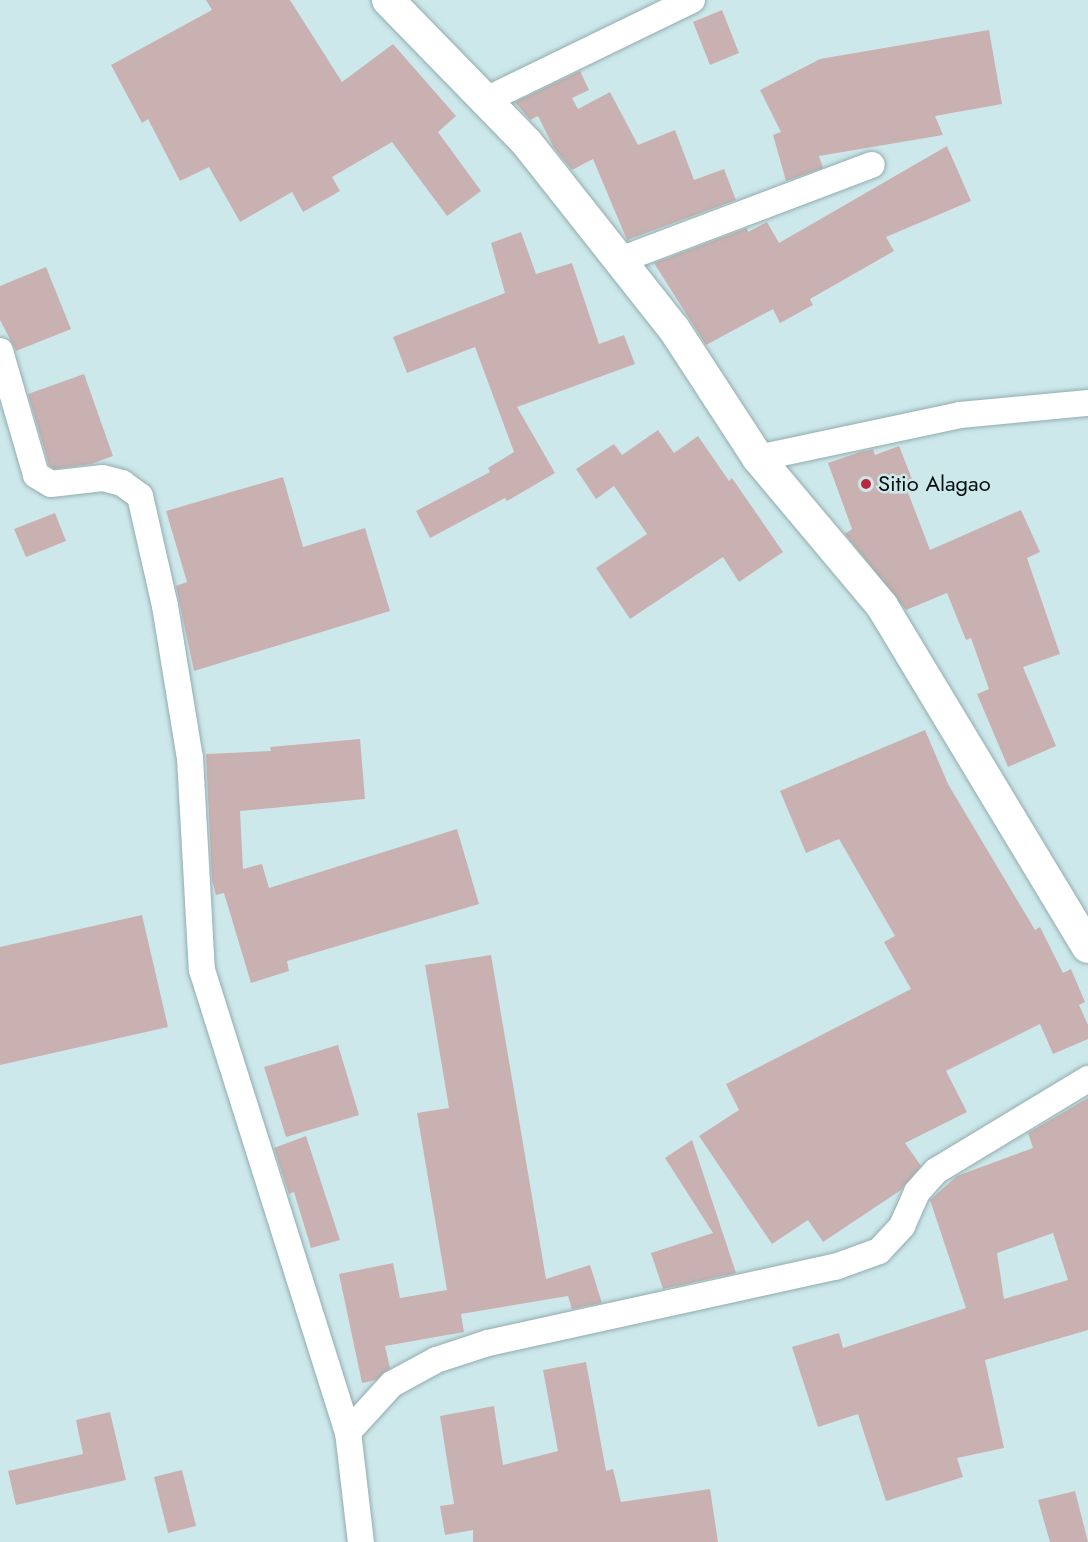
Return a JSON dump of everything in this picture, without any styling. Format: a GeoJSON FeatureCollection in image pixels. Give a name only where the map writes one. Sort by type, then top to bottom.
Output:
{"type":"FeatureCollection","features":[{"type":"Feature","properties":{"kind":"street"},"geometry":{"type":"LineString","coordinates":[[388,0],[527,143],[674,329],[758,458],[882,606],[1088,947]]}},
{"type":"Feature","properties":{"kind":"street"},"geometry":{"type":"LineString","coordinates":[[486,100],[692,0]]}},
{"type":"Feature","properties":{"kind":"street"},"geometry":{"type":"LineString","coordinates":[[620,260],[872,165]]}},
{"type":"Feature","properties":{"kind":"street"},"geometry":{"type":"LineString","coordinates":[[0,351],[36,475],[51,484],[103,478],[122,483],[140,496],[165,606],[190,758],[202,970],[348,1432],[360,1542]]}},
{"type":"Feature","properties":{"kind":"street"},"geometry":{"type":"LineString","coordinates":[[758,458],[960,416],[1088,403]]}},
{"type":"Feature","properties":{"kind":"street"},"geometry":{"type":"LineString","coordinates":[[348,1432],[392,1384],[436,1359],[488,1343],[835,1267],[879,1251],[902,1226],[917,1192],[936,1171],[1088,1079]]}},
{"type":"Feature","properties":{"kind":"building"},"geometry":{"type":"Polygon","coordinates":[[[206,0],[290,0],[342,82],[393,44],[456,116],[438,132],[481,191],[447,216],[392,142],[332,177],[340,191],[303,212],[292,192],[240,222],[209,167],[180,181],[148,119],[142,123],[111,65],[212,10],[206,0]]]}},
{"type":"Feature","properties":{"kind":"building"},"geometry":{"type":"Polygon","coordinates":[[[722,10],[739,53],[710,65],[693,22],[722,10]]]}},
{"type":"Feature","properties":{"kind":"building"},"geometry":{"type":"Polygon","coordinates":[[[989,30],[1002,104],[935,116],[943,135],[819,156],[823,168],[786,181],[773,135],[781,132],[760,90],[820,59],[989,30]]]}},
{"type":"Feature","properties":{"kind":"building"},"geometry":{"type":"Polygon","coordinates":[[[580,71],[589,90],[572,98],[578,109],[610,92],[638,145],[675,130],[694,180],[724,169],[736,200],[627,240],[593,159],[572,170],[554,148],[538,116],[530,120],[515,102],[580,71]]]}},
{"type":"Feature","properties":{"kind":"building"},"geometry":{"type":"Polygon","coordinates":[[[947,146],[971,201],[886,237],[894,251],[810,299],[813,305],[780,323],[773,309],[706,345],[654,263],[747,228],[748,232],[767,222],[779,243],[947,146]]]}},
{"type":"Feature","properties":{"kind":"building"},"geometry":{"type":"Polygon","coordinates":[[[521,232],[536,274],[572,263],[599,344],[624,335],[635,364],[517,407],[555,473],[507,501],[505,498],[430,538],[416,511],[490,472],[488,468],[514,452],[475,347],[407,373],[393,337],[505,293],[491,243],[521,232]]]}},
{"type":"Feature","properties":{"kind":"building"},"geometry":{"type":"Polygon","coordinates":[[[46,267],[71,329],[16,351],[0,320],[0,286],[46,267]]]}},
{"type":"Feature","properties":{"kind":"building"},"geometry":{"type":"Polygon","coordinates":[[[84,374],[113,456],[91,464],[54,469],[49,465],[28,394],[84,374]]]}},
{"type":"Feature","properties":{"kind":"building"},"geometry":{"type":"Polygon","coordinates":[[[658,430],[674,453],[698,436],[729,481],[732,478],[783,552],[739,582],[723,557],[630,619],[596,568],[647,534],[614,486],[596,499],[576,469],[614,444],[622,455],[658,430]]]}},
{"type":"Feature","properties":{"kind":"building"},"geometry":{"type":"Polygon","coordinates":[[[899,446],[912,479],[904,482],[930,550],[1021,510],[1040,552],[1027,558],[1060,654],[1023,667],[1056,746],[1008,767],[977,694],[989,689],[971,638],[966,640],[947,593],[906,610],[845,534],[852,529],[828,463],[860,452],[873,449],[875,455],[899,446]]]}},
{"type":"Feature","properties":{"kind":"building"},"geometry":{"type":"Polygon","coordinates":[[[283,477],[303,547],[365,528],[390,611],[194,671],[176,586],[187,582],[166,511],[283,477]]]}},
{"type":"Feature","properties":{"kind":"building"},"geometry":{"type":"Polygon","coordinates":[[[55,513],[66,541],[26,557],[14,529],[55,513]]]}},
{"type":"Feature","properties":{"kind":"building"},"geometry":{"type":"Polygon","coordinates":[[[925,730],[948,784],[1035,930],[1040,927],[1063,973],[1071,969],[1085,1002],[1079,1005],[1088,1025],[1088,1039],[1053,1054],[1040,1024],[946,1071],[967,1112],[905,1143],[921,1166],[901,1190],[823,1242],[808,1220],[772,1244],[699,1136],[739,1110],[726,1084],[911,989],[884,942],[895,936],[839,839],[806,853],[780,791],[925,730]]]}},
{"type":"Feature","properties":{"kind":"building"},"geometry":{"type":"Polygon","coordinates":[[[360,739],[365,799],[240,811],[243,869],[262,864],[269,888],[457,829],[479,904],[287,961],[289,971],[251,983],[224,893],[216,895],[212,880],[206,754],[271,751],[270,747],[360,739]]]}},
{"type":"Feature","properties":{"kind":"building"},"geometry":{"type":"Polygon","coordinates":[[[142,915],[168,1027],[0,1065],[0,947],[142,915]]]}},
{"type":"Feature","properties":{"kind":"building"},"geometry":{"type":"Polygon","coordinates":[[[491,955],[546,1279],[590,1265],[602,1303],[572,1309],[568,1296],[461,1314],[464,1332],[385,1346],[390,1368],[376,1380],[362,1383],[339,1274],[393,1263],[400,1298],[447,1290],[417,1113],[449,1108],[425,965],[491,955]]]}},
{"type":"Feature","properties":{"kind":"building"},"geometry":{"type":"Polygon","coordinates":[[[338,1045],[359,1115],[286,1137],[264,1067],[338,1045]]]}},
{"type":"Feature","properties":{"kind":"building"},"geometry":{"type":"Polygon","coordinates":[[[1088,1098],[1088,1330],[985,1360],[1004,1448],[957,1458],[963,1477],[886,1501],[858,1414],[818,1427],[792,1347],[839,1333],[843,1348],[966,1308],[930,1200],[957,1176],[1033,1148],[1028,1133],[1088,1098]],[[1053,1233],[997,1253],[1004,1299],[1068,1280],[1053,1233]]]}},
{"type":"Feature","properties":{"kind":"building"},"geometry":{"type":"Polygon","coordinates":[[[306,1136],[340,1240],[311,1248],[294,1192],[289,1194],[274,1148],[306,1136]]]}},
{"type":"Feature","properties":{"kind":"building"},"geometry":{"type":"Polygon","coordinates":[[[692,1140],[736,1273],[663,1289],[651,1253],[713,1233],[665,1158],[692,1140]]]}},
{"type":"Feature","properties":{"kind":"building"},"geometry":{"type":"Polygon","coordinates":[[[586,1362],[606,1471],[613,1469],[621,1502],[710,1489],[718,1542],[473,1542],[473,1530],[445,1535],[440,1506],[454,1504],[440,1416],[494,1406],[503,1465],[558,1451],[543,1370],[586,1362]]]}},
{"type":"Feature","properties":{"kind":"building"},"geometry":{"type":"Polygon","coordinates":[[[110,1412],[126,1480],[16,1505],[8,1471],[83,1454],[76,1420],[110,1412]]]}},
{"type":"Feature","properties":{"kind":"building"},"geometry":{"type":"Polygon","coordinates":[[[182,1470],[196,1526],[168,1533],[154,1477],[182,1470]]]}},
{"type":"Feature","properties":{"kind":"building"},"geometry":{"type":"Polygon","coordinates":[[[1075,1491],[1088,1542],[1050,1542],[1038,1500],[1075,1491]]]}},
{"type":"Feature","properties":{"kind":"place","name":"Sitio Alagao"},"geometry":{"type":"Point","coordinates":[866,484]}}]}
